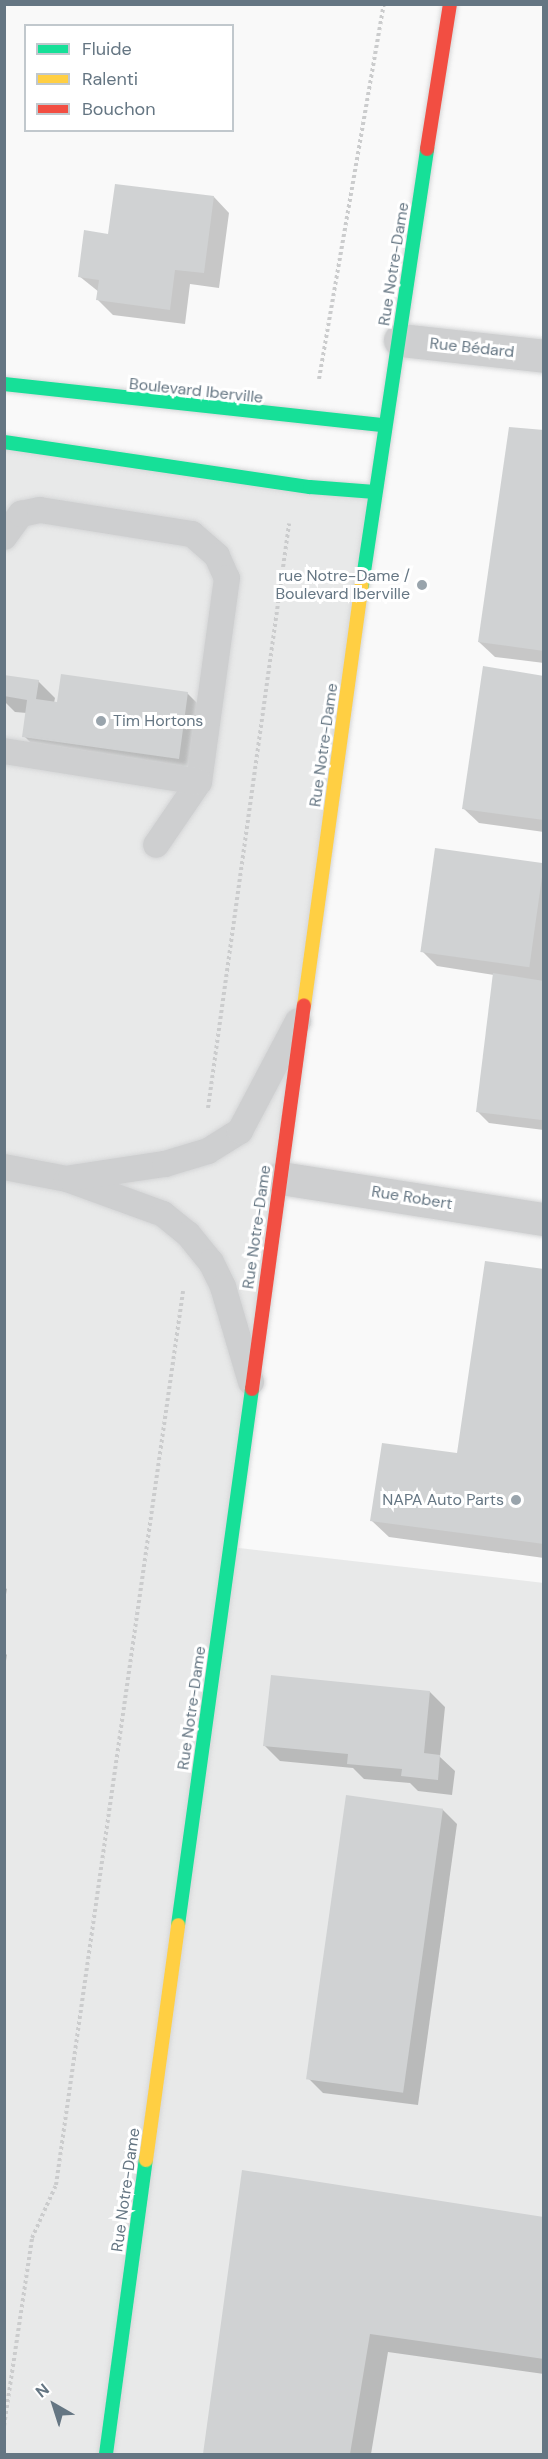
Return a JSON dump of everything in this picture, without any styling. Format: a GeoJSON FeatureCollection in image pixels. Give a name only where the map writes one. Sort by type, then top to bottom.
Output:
{"type":"FeatureCollection","features":[{"type":"Feature","properties":{"kind":"main road","name":"Rue Notre-Dame"},"geometry":{"type":"LineString","coordinates":[[106,2454],[384,425],[400,340],[450,4]]}},
{"type":"Feature","properties":{"kind":"main road","name":"Boulevard Iberville"},"geometry":{"type":"LineString","coordinates":[[4,384],[384,425]]}},
{"type":"Feature","properties":{"kind":"main road"},"geometry":{"type":"LineString","coordinates":[[4,442],[310,487],[375,492]]}},
{"type":"Feature","properties":{"kind":"street","name":"Rue Bédard"},"geometry":{"type":"LineString","coordinates":[[400,340],[543,356]]}},
{"type":"Feature","properties":{"kind":"street","name":"Rue Robert"},"geometry":{"type":"LineString","coordinates":[[281,1178],[543,1219]]}},
{"type":"Feature","properties":{"kind":"lane"},"geometry":{"type":"LineString","coordinates":[[4,537],[21,514],[40,510],[192,534],[217,556],[227,578],[199,782],[156,844]]}},
{"type":"Feature","properties":{"kind":"lane"},"geometry":{"type":"LineString","coordinates":[[4,751],[199,782]]}},
{"type":"Feature","properties":{"kind":"lane"},"geometry":{"type":"LineString","coordinates":[[67,1179],[165,1164],[202,1152],[240,1131],[304,1008]]}},
{"type":"Feature","properties":{"kind":"lane"},"geometry":{"type":"LineString","coordinates":[[4,1167],[67,1179],[163,1214],[192,1238],[212,1262],[223,1287],[252,1388]]}},
{"type":"Feature","properties":{"kind":"path"},"geometry":{"type":"LineString","coordinates":[[319,376],[384,4]]}},
{"type":"Feature","properties":{"kind":"path"},"geometry":{"type":"LineString","coordinates":[[202,1152],[285,542]]}},
{"type":"Feature","properties":{"kind":"path"},"geometry":{"type":"LineString","coordinates":[[4,2426],[32,2238],[56,2185],[192,1238]]}},
{"type":"Feature","properties":{"kind":"shaded area"},"geometry":{"type":"Polygon","coordinates":[[[5,442],[375,492],[231,1547],[544,1583],[543,2454],[5,2454],[5,442]]]}},
{"type":"Feature","properties":{"kind":"building"},"geometry":{"type":"Polygon","coordinates":[[[115,184],[214,196],[204,273],[175,270],[170,310],[96,300],[99,280],[78,277],[84,230],[108,234],[115,184]]]}},
{"type":"Feature","properties":{"kind":"building"},"geometry":{"type":"Polygon","coordinates":[[[509,427],[544,430],[544,651],[478,642],[509,427]]]}},
{"type":"Feature","properties":{"kind":"building"},"geometry":{"type":"Polygon","coordinates":[[[483,666],[544,676],[544,820],[462,809],[483,666]]]}},
{"type":"Feature","properties":{"kind":"building"},"geometry":{"type":"Polygon","coordinates":[[[61,674],[188,692],[179,759],[22,737],[27,700],[4,696],[4,675],[39,680],[36,699],[57,702],[61,674]]]}},
{"type":"Feature","properties":{"kind":"building"},"geometry":{"type":"Polygon","coordinates":[[[435,848],[544,863],[529,967],[420,952],[435,848]]]}},
{"type":"Feature","properties":{"kind":"building"},"geometry":{"type":"Polygon","coordinates":[[[493,973],[544,981],[542,1120],[476,1112],[493,973]]]}},
{"type":"Feature","properties":{"kind":"building"},"geometry":{"type":"Polygon","coordinates":[[[485,1261],[544,1269],[544,1544],[370,1521],[382,1443],[457,1453],[485,1261]]]}},
{"type":"Feature","properties":{"kind":"building"},"geometry":{"type":"Polygon","coordinates":[[[271,1675],[430,1691],[424,1753],[440,1755],[438,1780],[401,1776],[402,1769],[347,1764],[348,1754],[263,1746],[271,1675]]]}},
{"type":"Feature","properties":{"kind":"building"},"geometry":{"type":"Polygon","coordinates":[[[346,1795],[443,1809],[403,2093],[306,2079],[346,1795]]]}},
{"type":"Feature","properties":{"kind":"building"},"geometry":{"type":"Polygon","coordinates":[[[242,2170],[544,2217],[544,2359],[370,2334],[350,2454],[203,2454],[242,2170]]]}},
{"type":"Feature","properties":{"kind":"traffic: fast"},"geometry":{"type":"LineString","coordinates":[[362,585],[427,149]]}},
{"type":"Feature","properties":{"kind":"traffic: fast"},"geometry":{"type":"LineString","coordinates":[[4,384],[384,425]]}},
{"type":"Feature","properties":{"kind":"traffic: fast"},"geometry":{"type":"LineString","coordinates":[[4,442],[310,487],[375,492]]}},
{"type":"Feature","properties":{"kind":"traffic: fast"},"geometry":{"type":"LineString","coordinates":[[178,1925],[252,1389]]}},
{"type":"Feature","properties":{"kind":"traffic: fast"},"geometry":{"type":"LineString","coordinates":[[106,2454],[146,2160]]}},
{"type":"Feature","properties":{"kind":"traffic: slow"},"geometry":{"type":"LineString","coordinates":[[304,1006],[362,585]]}},
{"type":"Feature","properties":{"kind":"traffic: slow"},"geometry":{"type":"LineString","coordinates":[[146,2160],[178,1925]]}},
{"type":"Feature","properties":{"kind":"traffic: jam"},"geometry":{"type":"LineString","coordinates":[[427,149],[450,4]]}},
{"type":"Feature","properties":{"kind":"traffic: jam"},"geometry":{"type":"LineString","coordinates":[[252,1389],[304,1006]]}},
{"type":"Feature","properties":{"kind":"place","name":"rue Notre-Dame / Boulevard Iberville"},"geometry":{"type":"Point","coordinates":[422,585]}},
{"type":"Feature","properties":{"kind":"place","name":"Tim Hortons"},"geometry":{"type":"Point","coordinates":[101,721]}},
{"type":"Feature","properties":{"kind":"place","name":"NAPA Auto Parts"},"geometry":{"type":"Point","coordinates":[516,1500]}}]}
